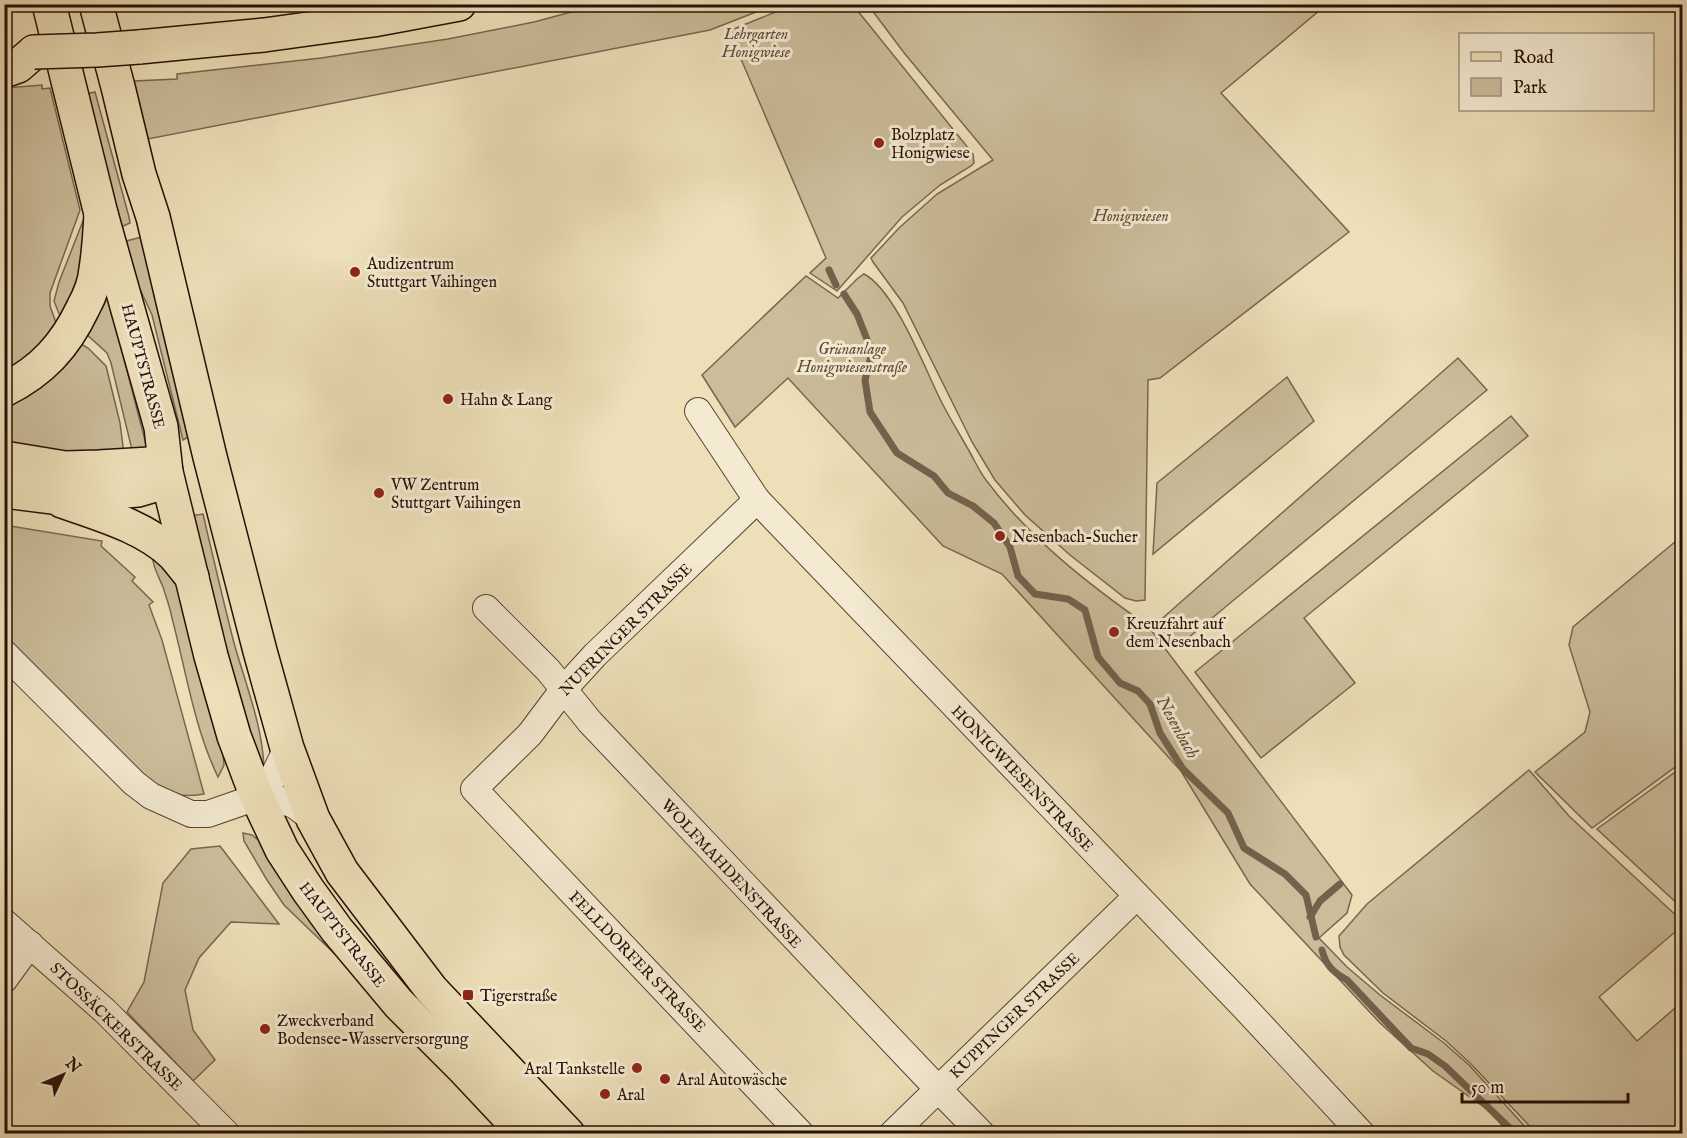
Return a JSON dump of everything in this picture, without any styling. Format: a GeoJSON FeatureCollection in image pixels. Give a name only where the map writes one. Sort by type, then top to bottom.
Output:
{"type":"FeatureCollection","features":[{"type":"Feature","properties":{"kind":"main road","name":"HAUPTSTRASSE"},"geometry":{"type":"LineString","coordinates":[[49,4],[103,221],[161,427],[166,472],[192,577],[234,736],[257,797],[282,850],[337,930],[399,1004],[525,1134]]}},
{"type":"Feature","properties":{"kind":"main road"},"geometry":{"type":"LineString","coordinates":[[96,4],[139,174],[153,217],[210,457],[260,651],[287,748],[313,819],[342,872],[431,989],[568,1134]]}},
{"type":"Feature","properties":{"kind":"main road"},"geometry":{"type":"LineString","coordinates":[[4,71],[18,66],[19,52],[97,50],[264,35],[373,20],[459,4]]}},
{"type":"Feature","properties":{"kind":"main road"},"geometry":{"type":"LineString","coordinates":[[103,221],[116,233],[124,234],[133,233],[153,217]]}},
{"type":"Feature","properties":{"kind":"main road"},"geometry":{"type":"LineString","coordinates":[[4,390],[38,369],[72,331],[87,300],[96,271],[103,221]]}},
{"type":"Feature","properties":{"kind":"main road"},"geometry":{"type":"LineString","coordinates":[[4,491],[51,497],[138,490],[155,485],[166,472],[210,457]]}},
{"type":"Feature","properties":{"kind":"main road"},"geometry":{"type":"LineString","coordinates":[[4,459],[65,468],[150,464],[166,472]]}},
{"type":"Feature","properties":{"kind":"main road"},"geometry":{"type":"LineString","coordinates":[[51,497],[138,530],[173,554],[192,577]]}},
{"type":"Feature","properties":{"kind":"main road"},"geometry":{"type":"LineString","coordinates":[[308,890],[314,876],[326,869],[342,872]]}},
{"type":"Feature","properties":{"kind":"street","name":"HONIGWIESENSTRASSE"},"geometry":{"type":"LineString","coordinates":[[698,411],[757,500],[1362,1134]]}},
{"type":"Feature","properties":{"kind":"street","name":"NUFRINGER STRASSE"},"geometry":{"type":"LineString","coordinates":[[474,789],[530,734],[563,690],[595,655],[757,500]]}},
{"type":"Feature","properties":{"kind":"street","name":"WOLFMAHDENSTRASSE"},"geometry":{"type":"LineString","coordinates":[[486,608],[548,670],[598,730],[982,1134]]}},
{"type":"Feature","properties":{"kind":"street"},"geometry":{"type":"LineString","coordinates":[[4,653],[134,783],[150,796],[191,814],[208,814],[257,797],[278,799],[294,805],[313,819]]}},
{"type":"Feature","properties":{"kind":"street"},"geometry":{"type":"LineString","coordinates":[[257,797],[271,782],[287,748]]}},
{"type":"Feature","properties":{"kind":"street","name":"FELLDORFER STRASSE"},"geometry":{"type":"LineString","coordinates":[[474,789],[801,1134]]}},
{"type":"Feature","properties":{"kind":"street","name":"KUPPINGER STRASSE"},"geometry":{"type":"LineString","coordinates":[[892,1134],[1137,896]]}},
{"type":"Feature","properties":{"kind":"street","name":"STOSSÄCKERSTRASSE"},"geometry":{"type":"LineString","coordinates":[[4,922],[112,1018],[227,1134]]}},
{"type":"Feature","properties":{"kind":"street"},"geometry":{"type":"LineString","coordinates":[[4,980],[30,944]]}},
{"type":"Feature","properties":{"kind":"green space"},"geometry":{"type":"Polygon","coordinates":[[[601,4],[774,5],[710,30],[148,139],[134,81],[177,79],[177,74],[321,58],[448,39],[534,22],[601,4]]]}},
{"type":"Feature","properties":{"kind":"green space","name":"Lehrgarten Honigwiese"},"geometry":{"type":"Polygon","coordinates":[[[795,4],[853,5],[973,154],[974,163],[940,185],[902,217],[837,291],[810,273],[826,258],[729,31],[795,4]]]}},
{"type":"Feature","properties":{"kind":"green space","name":"Honigwiesen"},"geometry":{"type":"Polygon","coordinates":[[[868,5],[1326,5],[1221,93],[1349,232],[1160,378],[1148,380],[1145,600],[1136,601],[1125,598],[1070,555],[1025,515],[995,480],[972,442],[903,303],[871,258],[899,228],[937,194],[993,160],[905,54],[868,5]]]}},
{"type":"Feature","properties":{"kind":"green space"},"geometry":{"type":"Polygon","coordinates":[[[42,85],[42,89],[50,88],[80,210],[50,293],[50,306],[59,331],[5,379],[5,88],[42,85]]]}},
{"type":"Feature","properties":{"kind":"green space"},"geometry":{"type":"Polygon","coordinates":[[[95,92],[129,217],[130,223],[121,227],[81,95],[95,92]]]}},
{"type":"Feature","properties":{"kind":"green space"},"geometry":{"type":"Polygon","coordinates":[[[86,219],[82,282],[60,316],[54,301],[59,282],[83,221],[86,219]]]}},
{"type":"Feature","properties":{"kind":"green space"},"geometry":{"type":"Polygon","coordinates":[[[142,237],[191,426],[188,437],[183,440],[152,315],[132,272],[122,242],[142,237]]]}},
{"type":"Feature","properties":{"kind":"green space","name":"Grünanlage Honigwiesenstraße"},"geometry":{"type":"Polygon","coordinates":[[[864,274],[876,283],[898,313],[944,407],[986,480],[1021,522],[1041,541],[1082,577],[1148,626],[1352,895],[1347,913],[1319,938],[1347,967],[1380,995],[1444,1043],[1469,1065],[1531,1133],[1509,1133],[1488,1110],[1433,1071],[1380,1023],[1250,884],[1181,771],[1002,574],[943,546],[788,378],[735,427],[702,375],[806,276],[838,298],[864,274]]]}},
{"type":"Feature","properties":{"kind":"green space"},"geometry":{"type":"Polygon","coordinates":[[[106,289],[148,452],[133,454],[107,353],[84,332],[106,289]]]}},
{"type":"Feature","properties":{"kind":"green space"},"geometry":{"type":"Polygon","coordinates":[[[78,342],[88,348],[106,366],[120,423],[122,456],[5,448],[5,403],[78,342]]]}},
{"type":"Feature","properties":{"kind":"green space"},"geometry":{"type":"Polygon","coordinates":[[[1458,358],[1487,390],[1176,648],[1157,623],[1458,358]]]}},
{"type":"Feature","properties":{"kind":"green space"},"geometry":{"type":"Polygon","coordinates":[[[1287,377],[1314,421],[1153,554],[1157,483],[1287,377]]]}},
{"type":"Feature","properties":{"kind":"green space"},"geometry":{"type":"Polygon","coordinates":[[[1511,416],[1528,436],[1304,618],[1355,683],[1261,758],[1195,672],[1511,416]]]}},
{"type":"Feature","properties":{"kind":"green space"},"geometry":{"type":"Polygon","coordinates":[[[203,514],[234,643],[258,724],[264,773],[261,776],[189,516],[203,514]]]}},
{"type":"Feature","properties":{"kind":"green space"},"geometry":{"type":"Polygon","coordinates":[[[4,525],[102,541],[101,546],[135,577],[132,581],[153,602],[149,605],[162,640],[204,794],[176,795],[149,786],[5,642],[4,525]]]}},
{"type":"Feature","properties":{"kind":"green space"},"geometry":{"type":"Polygon","coordinates":[[[1682,536],[1682,762],[1592,828],[1535,772],[1585,732],[1590,712],[1569,645],[1573,627],[1682,536]]]}},
{"type":"Feature","properties":{"kind":"green space"},"geometry":{"type":"Polygon","coordinates":[[[152,552],[174,579],[181,594],[222,742],[224,765],[218,777],[191,699],[170,610],[154,566],[152,552]]]}},
{"type":"Feature","properties":{"kind":"green space"},"geometry":{"type":"Polygon","coordinates":[[[1682,767],[1682,908],[1597,829],[1682,767]]]}},
{"type":"Feature","properties":{"kind":"green space"},"geometry":{"type":"Polygon","coordinates":[[[1529,770],[1569,816],[1682,921],[1682,926],[1599,997],[1637,1041],[1682,1002],[1682,1133],[1536,1133],[1471,1064],[1446,1041],[1383,993],[1344,955],[1340,947],[1339,936],[1367,904],[1529,770]]]}},
{"type":"Feature","properties":{"kind":"green space"},"geometry":{"type":"Polygon","coordinates":[[[243,833],[252,835],[261,842],[315,928],[343,962],[284,905],[244,841],[243,833]]]}},
{"type":"Feature","properties":{"kind":"green space"},"geometry":{"type":"Polygon","coordinates":[[[220,846],[279,924],[231,922],[199,958],[185,990],[193,1030],[215,1060],[193,1081],[127,1012],[144,982],[163,883],[191,849],[220,846]]]}},
{"type":"Feature","properties":{"kind":"waterway","name":"Nesenbach"},"geometry":{"type":"LineString","coordinates":[[829,270],[836,285]]}},
{"type":"Feature","properties":{"kind":"waterway","name":"Nesenbach"},"geometry":{"type":"LineString","coordinates":[[844,294],[857,314],[872,352],[865,380],[870,412],[897,453],[934,476],[948,493],[973,506],[994,523],[1010,547],[1018,576],[1035,594],[1068,599],[1085,610],[1098,657],[1120,683],[1138,691],[1150,704],[1160,733],[1183,769],[1228,813],[1244,848],[1285,874],[1306,895],[1316,937]]}},
{"type":"Feature","properties":{"kind":"waterway"},"geometry":{"type":"LineString","coordinates":[[1310,917],[1320,901],[1340,884]]}},
{"type":"Feature","properties":{"kind":"waterway","name":"Nesenbach"},"geometry":{"type":"LineString","coordinates":[[1322,950],[1331,968],[1347,980],[1411,1048],[1428,1054],[1445,1066],[1516,1134]]}},
{"type":"Feature","properties":{"kind":"place","name":"Bolzplatz Honigwiese"},"geometry":{"type":"Point","coordinates":[879,143]}},
{"type":"Feature","properties":{"kind":"place","name":"Audizentrum Stuttgart Vaihingen"},"geometry":{"type":"Point","coordinates":[355,272]}},
{"type":"Feature","properties":{"kind":"place","name":"Hahn & Lang"},"geometry":{"type":"Point","coordinates":[448,399]}},
{"type":"Feature","properties":{"kind":"place","name":"VW Zentrum Stuttgart Vaihingen"},"geometry":{"type":"Point","coordinates":[379,493]}},
{"type":"Feature","properties":{"kind":"place","name":"Nesenbach-Sucher"},"geometry":{"type":"Point","coordinates":[1000,536]}},
{"type":"Feature","properties":{"kind":"place","name":"Kreuzfahrt auf dem Nesenbach"},"geometry":{"type":"Point","coordinates":[1114,632]}},
{"type":"Feature","properties":{"kind":"place","name":"Tigerstraße"},"geometry":{"type":"Point","coordinates":[468,995]}},
{"type":"Feature","properties":{"kind":"place","name":"Zweckverband Bodensee-Wasserversorgung"},"geometry":{"type":"Point","coordinates":[265,1029]}},
{"type":"Feature","properties":{"kind":"place","name":"Aral Tankstelle"},"geometry":{"type":"Point","coordinates":[637,1068]}},
{"type":"Feature","properties":{"kind":"place","name":"Aral Autowäsche"},"geometry":{"type":"Point","coordinates":[665,1079]}},
{"type":"Feature","properties":{"kind":"place","name":"Aral"},"geometry":{"type":"Point","coordinates":[605,1094]}}]}
